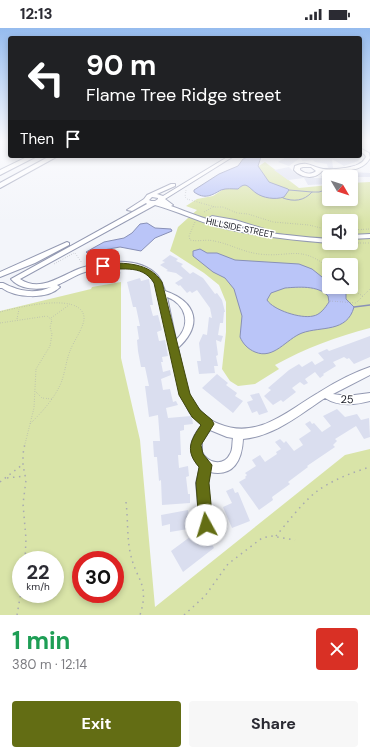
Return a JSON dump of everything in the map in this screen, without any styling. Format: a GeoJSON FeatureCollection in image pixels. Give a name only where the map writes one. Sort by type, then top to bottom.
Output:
{"type":"FeatureCollection","features":[{"type":"Feature","properties":{"kind":"highway"},"geometry":{"type":"LineString","coordinates":[[0,173],[9,168]]}},
{"type":"Feature","properties":{"kind":"highway"},"geometry":{"type":"LineString","coordinates":[[0,186],[32,168]]}},
{"type":"Feature","properties":{"kind":"street"},"geometry":{"type":"LineString","coordinates":[[4,273],[41,257],[203,168]]}},
{"type":"Feature","properties":{"kind":"street"},"geometry":{"type":"LineString","coordinates":[[3,286],[158,202],[212,168]]}},
{"type":"Feature","properties":{"kind":"street"},"geometry":{"type":"LineString","coordinates":[[319,170],[346,168]]}},
{"type":"Feature","properties":{"kind":"street","name":"HILLSIDE STREET"},"geometry":{"type":"LineString","coordinates":[[152,195],[157,196],[168,204],[198,215],[278,232],[322,236]]}},
{"type":"Feature","properties":{"kind":"street","name":"HILLSIDE STREET"},"geometry":{"type":"LineString","coordinates":[[146,200],[149,203],[154,203],[196,218],[232,228],[272,236],[322,240]]}},
{"type":"Feature","properties":{"kind":"street"},"geometry":{"type":"LineString","coordinates":[[232,228],[237,226],[235,222]]}},
{"type":"Feature","properties":{"kind":"street"},"geometry":{"type":"LineString","coordinates":[[358,237],[370,236]]}},
{"type":"Feature","properties":{"kind":"street"},"geometry":{"type":"LineString","coordinates":[[358,241],[370,241]]}},
{"type":"Feature","properties":{"kind":"street"},"geometry":{"type":"LineString","coordinates":[[4,273],[15,274],[15,279],[20,284],[33,286],[46,286],[88,269],[103,266],[124,265],[142,269],[150,273],[156,279],[162,293],[187,402],[196,414],[208,424],[222,431],[238,434],[256,433],[273,427],[325,393],[370,371]]}},
{"type":"Feature","properties":{"kind":"street"},"geometry":{"type":"LineString","coordinates":[[3,286],[19,294],[35,295],[45,293],[53,289],[64,280]]}},
{"type":"Feature","properties":{"kind":"street"},"geometry":{"type":"LineString","coordinates":[[28,294],[34,290],[33,286]]}},
{"type":"Feature","properties":{"kind":"street"},"geometry":{"type":"LineString","coordinates":[[162,293],[180,300],[189,314],[190,324],[187,334],[174,346]]}},
{"type":"Feature","properties":{"kind":"street","name":"25"},"geometry":{"type":"LineString","coordinates":[[325,393],[337,400],[356,400],[370,397]]}},
{"type":"Feature","properties":{"kind":"street"},"geometry":{"type":"LineString","coordinates":[[208,424],[197,440],[196,445],[198,457],[206,465],[218,468],[229,464],[236,455],[238,434]]}},
{"type":"Feature","properties":{"kind":"street"},"geometry":{"type":"LineString","coordinates":[[206,465],[202,483],[206,525]]}},
{"type":"Feature","properties":{"kind":"path"},"geometry":{"type":"LineString","coordinates":[[184,188],[186,191],[185,197],[187,199],[216,207],[226,207],[237,213],[248,214],[273,222],[309,225],[322,228]]}},
{"type":"Feature","properties":{"kind":"path"},"geometry":{"type":"LineString","coordinates":[[204,212],[216,207]]}},
{"type":"Feature","properties":{"kind":"path"},"geometry":{"type":"LineString","coordinates":[[196,220],[189,236],[192,240],[212,240],[237,247],[250,253],[262,255],[304,254],[319,259],[322,262]]}},
{"type":"Feature","properties":{"kind":"path"},"geometry":{"type":"LineString","coordinates":[[358,230],[370,229]]}},
{"type":"Feature","properties":{"kind":"path"},"geometry":{"type":"LineString","coordinates":[[75,253],[82,263]]}},
{"type":"Feature","properties":{"kind":"path"},"geometry":{"type":"LineString","coordinates":[[330,301],[353,304],[360,301],[370,289]]}},
{"type":"Feature","properties":{"kind":"path"},"geometry":{"type":"LineString","coordinates":[[358,293],[364,297]]}},
{"type":"Feature","properties":{"kind":"path"},"geometry":{"type":"LineString","coordinates":[[0,312],[40,304],[70,305],[81,310],[84,320],[69,354],[60,384],[52,399],[29,425]]}},
{"type":"Feature","properties":{"kind":"path"},"geometry":{"type":"LineString","coordinates":[[51,318],[70,305]]}},
{"type":"Feature","properties":{"kind":"path"},"geometry":{"type":"LineString","coordinates":[[17,319],[19,309]]}},
{"type":"Feature","properties":{"kind":"path"},"geometry":{"type":"LineString","coordinates":[[0,324],[17,319],[30,319],[46,316],[51,318]]}},
{"type":"Feature","properties":{"kind":"path"},"geometry":{"type":"LineString","coordinates":[[25,551],[23,504],[26,476],[23,465],[25,444],[34,408],[38,366],[50,346],[51,318]]}},
{"type":"Feature","properties":{"kind":"path"},"geometry":{"type":"LineString","coordinates":[[36,392],[42,398],[52,399]]}},
{"type":"Feature","properties":{"kind":"path"},"geometry":{"type":"LineString","coordinates":[[0,482],[23,465]]}},
{"type":"Feature","properties":{"kind":"path"},"geometry":{"type":"LineString","coordinates":[[276,536],[316,492],[354,472],[370,467]]}},
{"type":"Feature","properties":{"kind":"path"},"geometry":{"type":"LineString","coordinates":[[6,479],[26,476]]}},
{"type":"Feature","properties":{"kind":"path"},"geometry":{"type":"LineString","coordinates":[[126,502],[131,556],[144,588],[145,599],[140,615]]}},
{"type":"Feature","properties":{"kind":"path"},"geometry":{"type":"LineString","coordinates":[[184,615],[205,596],[228,564],[262,538],[276,536],[295,540]]}},
{"type":"Feature","properties":{"kind":"path"},"geometry":{"type":"LineString","coordinates":[[17,615],[19,603]]}},
{"type":"Feature","properties":{"kind":"green space"},"geometry":{"type":"Polygon","coordinates":[[[255,168],[273,168],[299,188],[322,186],[322,206],[358,206],[358,183],[370,182],[370,328],[321,344],[286,359],[275,365],[279,369],[255,384],[238,386],[230,381],[222,369],[226,332],[226,302],[219,285],[204,273],[170,251],[178,227],[197,210],[186,206],[197,199],[213,196],[255,168]]]}},
{"type":"Feature","properties":{"kind":"green space"},"geometry":{"type":"Polygon","coordinates":[[[121,282],[121,358],[140,440],[155,607],[345,455],[370,449],[370,615],[0,615],[0,311],[91,289],[92,287],[121,282]]]}},
{"type":"Feature","properties":{"kind":"water"},"geometry":{"type":"Polygon","coordinates":[[[232,168],[260,168],[269,182],[289,190],[284,197],[277,198],[259,195],[245,185],[238,189],[223,189],[208,196],[202,196],[194,192],[194,190],[219,174],[232,168]]]}},
{"type":"Feature","properties":{"kind":"water"},"geometry":{"type":"Polygon","coordinates":[[[147,223],[155,228],[171,229],[172,231],[155,238],[141,251],[120,247],[86,252],[104,242],[124,238],[132,233],[140,224],[147,223]]]}},
{"type":"Feature","properties":{"kind":"water"},"geometry":{"type":"Polygon","coordinates":[[[200,249],[207,253],[217,253],[235,260],[299,264],[312,269],[322,277],[322,291],[313,288],[302,287],[285,288],[271,293],[267,300],[270,304],[288,313],[308,317],[320,313],[329,302],[326,294],[346,294],[346,299],[354,307],[351,315],[346,321],[339,325],[302,333],[280,348],[268,353],[262,354],[255,352],[246,346],[240,337],[242,316],[234,289],[225,278],[213,272],[193,256],[193,251],[200,249]]]}},
{"type":"Feature","properties":{"kind":"building"},"geometry":{"type":"Polygon","coordinates":[[[290,168],[296,174],[304,178],[288,180],[274,170],[290,168]]]}},
{"type":"Feature","properties":{"kind":"building"},"geometry":{"type":"Polygon","coordinates":[[[358,172],[370,173],[370,177],[358,177],[358,172]]]}},
{"type":"Feature","properties":{"kind":"building"},"geometry":{"type":"Polygon","coordinates":[[[304,178],[322,178],[322,184],[308,185],[304,178]]]}},
{"type":"Feature","properties":{"kind":"building"},"geometry":{"type":"Polygon","coordinates":[[[170,255],[178,259],[176,261],[183,264],[181,266],[190,274],[193,272],[203,278],[215,294],[217,293],[222,300],[225,312],[223,323],[220,323],[218,335],[223,336],[221,342],[216,340],[218,355],[216,356],[218,366],[214,366],[215,373],[199,374],[197,361],[201,361],[199,343],[203,334],[207,335],[209,317],[212,318],[210,308],[197,290],[192,293],[190,291],[187,293],[180,285],[179,286],[175,283],[183,278],[176,273],[166,271],[168,270],[160,265],[165,262],[162,261],[170,255]]]}},
{"type":"Feature","properties":{"kind":"building"},"geometry":{"type":"Polygon","coordinates":[[[109,271],[121,272],[118,280],[100,281],[97,273],[109,271]]]}},
{"type":"Feature","properties":{"kind":"building"},"geometry":{"type":"Polygon","coordinates":[[[140,278],[141,281],[149,279],[153,305],[150,305],[153,316],[158,315],[162,330],[157,332],[159,341],[165,340],[168,356],[162,357],[163,362],[161,362],[163,372],[170,370],[171,375],[161,379],[163,390],[170,389],[173,402],[176,401],[178,405],[166,408],[168,418],[192,417],[193,424],[184,425],[184,430],[180,431],[181,455],[178,455],[179,468],[188,466],[189,476],[186,477],[188,494],[190,494],[190,503],[162,505],[161,480],[159,481],[157,457],[154,457],[153,441],[160,441],[158,415],[149,417],[145,386],[149,386],[145,367],[141,367],[138,351],[137,340],[139,339],[137,326],[140,326],[136,307],[133,307],[127,282],[140,278]]]}},
{"type":"Feature","properties":{"kind":"building"},"geometry":{"type":"Polygon","coordinates":[[[370,336],[370,357],[354,364],[349,358],[347,359],[344,357],[333,362],[336,366],[323,374],[324,375],[320,378],[315,372],[305,379],[308,383],[304,385],[300,382],[292,388],[296,392],[283,402],[281,400],[273,405],[264,396],[271,390],[268,388],[289,370],[299,364],[302,367],[312,361],[315,365],[324,360],[318,353],[327,349],[329,351],[370,336]]]}},
{"type":"Feature","properties":{"kind":"building"},"geometry":{"type":"Polygon","coordinates":[[[217,374],[228,383],[226,385],[237,393],[235,396],[243,401],[233,413],[202,388],[217,374]]]}},
{"type":"Feature","properties":{"kind":"building"},"geometry":{"type":"Polygon","coordinates":[[[259,393],[268,412],[259,415],[257,411],[252,413],[247,402],[253,400],[250,395],[259,393]]]}},
{"type":"Feature","properties":{"kind":"building"},"geometry":{"type":"Polygon","coordinates":[[[337,409],[345,417],[357,414],[361,420],[369,418],[370,437],[364,439],[356,426],[335,439],[337,441],[333,445],[335,447],[307,466],[308,467],[288,482],[290,484],[272,497],[273,500],[259,510],[239,482],[246,478],[245,477],[247,475],[245,473],[256,466],[252,460],[260,455],[265,462],[277,454],[276,452],[281,449],[275,442],[280,439],[284,443],[286,441],[294,451],[303,445],[299,439],[311,431],[305,424],[310,421],[312,424],[314,423],[322,432],[331,426],[323,416],[337,409]]]}},
{"type":"Feature","properties":{"kind":"building"},"geometry":{"type":"Polygon","coordinates":[[[233,488],[235,493],[238,492],[250,521],[232,528],[223,507],[232,503],[226,491],[233,488]]]}},
{"type":"Feature","properties":{"kind":"building"},"geometry":{"type":"Polygon","coordinates":[[[188,510],[189,517],[186,518],[188,529],[170,532],[170,524],[162,526],[161,515],[188,510]]]}},
{"type":"Feature","properties":{"kind":"building"},"geometry":{"type":"Polygon","coordinates":[[[198,531],[204,541],[211,535],[215,542],[212,544],[214,548],[183,572],[171,551],[198,531]]]}},
{"type":"Feature","properties":{"kind":"waterway"},"geometry":{"type":"LineString","coordinates":[[289,190],[312,192]]}},
{"type":"Feature","properties":{"kind":"waterway"},"geometry":{"type":"LineString","coordinates":[[312,192],[322,191]]}},
{"type":"Feature","properties":{"kind":"waterway"},"geometry":{"type":"LineString","coordinates":[[283,198],[299,200],[312,192]]}},
{"type":"Feature","properties":{"kind":"waterway"},"geometry":{"type":"LineString","coordinates":[[354,307],[370,305]]}},
{"type":"Feature","properties":{"kind":"route"},"geometry":{"type":"LineString","coordinates":[[103,266],[124,265],[136,267],[150,273],[158,282],[162,293],[187,402],[196,414],[208,424],[197,440],[196,445],[198,457],[201,462],[206,465],[202,483],[206,525]]}}]}
